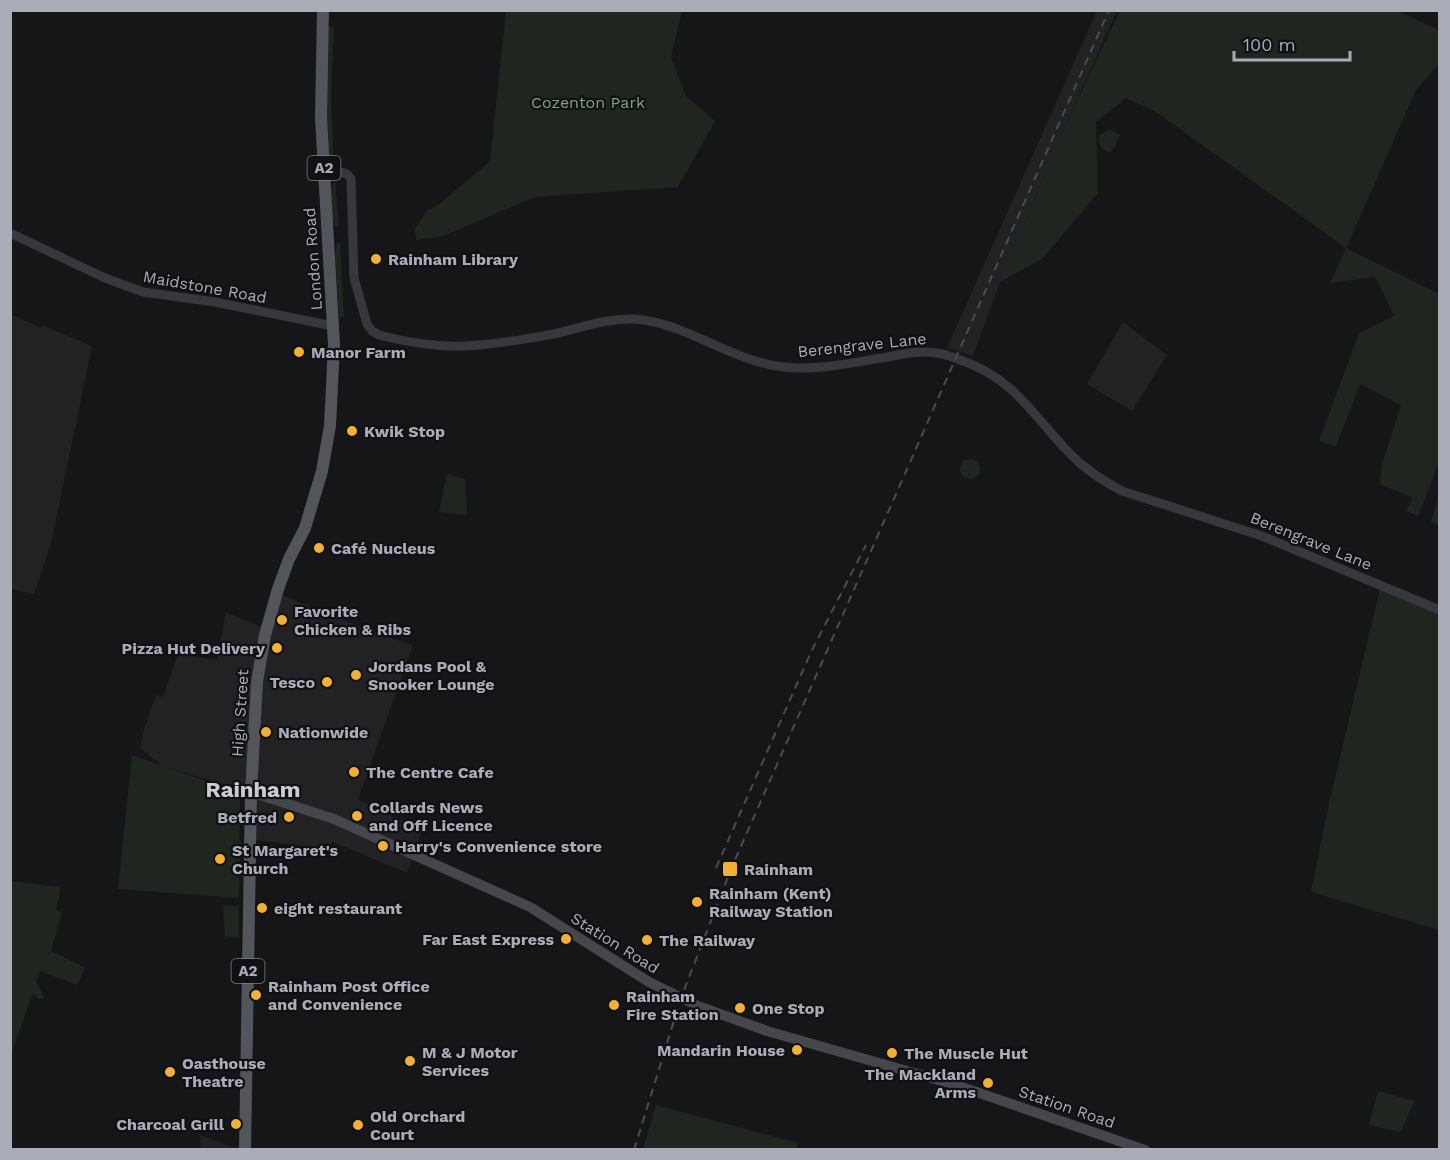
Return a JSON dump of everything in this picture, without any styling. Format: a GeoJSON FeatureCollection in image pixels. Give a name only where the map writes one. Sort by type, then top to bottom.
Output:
{"type":"FeatureCollection","features":[{"type":"Feature","properties":{"kind":"main road","name":"London Road"},"geometry":{"type":"LineString","coordinates":[[323,10],[321,118],[333,326]]}},
{"type":"Feature","properties":{"kind":"main road","name":"High Street"},"geometry":{"type":"LineString","coordinates":[[245,1149],[251,792],[257,682],[266,636],[283,575],[305,528],[327,448],[333,389],[333,326]]}},
{"type":"Feature","properties":{"kind":"main road","name":"Station Road"},"geometry":{"type":"LineString","coordinates":[[251,792],[334,819],[522,903],[649,982],[698,1006],[760,1029],[956,1085],[1145,1149]]}},
{"type":"Feature","properties":{"kind":"street","name":"Berengrave Lane"},"geometry":{"type":"LineString","coordinates":[[324,174],[344,172],[351,179],[354,278],[364,313],[372,331],[379,335],[413,342],[464,346],[554,333],[604,321],[636,320],[668,327],[742,356],[784,368],[816,367],[937,352],[964,361],[998,377],[1021,397],[1079,462],[1122,491],[1262,536],[1440,610]]}},
{"type":"Feature","properties":{"kind":"street","name":"Maidstone Road"},"geometry":{"type":"LineString","coordinates":[[10,233],[105,278],[143,292],[215,302],[333,326]]}},
{"type":"Feature","properties":{"kind":"shaded area"},"geometry":{"type":"Polygon","coordinates":[[[1097,11],[1117,11],[1064,129],[1000,282],[973,356],[947,348],[1097,11]]]}},
{"type":"Feature","properties":{"kind":"shaded area"},"geometry":{"type":"Polygon","coordinates":[[[11,314],[41,328],[42,325],[92,346],[51,544],[34,594],[11,589],[11,314]]]}},
{"type":"Feature","properties":{"kind":"shaded area"},"geometry":{"type":"Polygon","coordinates":[[[1123,322],[1167,355],[1132,411],[1087,384],[1123,322]]]}},
{"type":"Feature","properties":{"kind":"shaded area"},"geometry":{"type":"Polygon","coordinates":[[[280,594],[381,635],[413,645],[358,799],[422,831],[407,873],[333,842],[325,849],[255,840],[255,794],[162,766],[140,748],[156,695],[163,697],[178,654],[217,660],[226,612],[264,628],[280,594]]]}},
{"type":"Feature","properties":{"kind":"shaded area"},"geometry":{"type":"Polygon","coordinates":[[[200,1135],[235,1148],[235,1149],[201,1149],[200,1135]]]}},
{"type":"Feature","properties":{"kind":"green space"},"geometry":{"type":"Polygon","coordinates":[[[1120,10],[1398,11],[1439,30],[1439,64],[1416,90],[1346,248],[1155,111],[1126,98],[1096,122],[1098,193],[1042,259],[1000,282],[1064,129],[1120,10]]]}},
{"type":"Feature","properties":{"kind":"green space","name":"Cozenton Park"},"geometry":{"type":"Polygon","coordinates":[[[506,11],[682,11],[671,57],[686,96],[715,121],[678,187],[535,197],[443,236],[416,240],[415,228],[427,211],[441,203],[490,161],[506,11]]]}},
{"type":"Feature","properties":{"kind":"green space"},"geometry":{"type":"Polygon","coordinates":[[[328,26],[334,27],[331,95],[334,166],[327,140],[326,121],[328,26]]]}},
{"type":"Feature","properties":{"kind":"green space"},"geometry":{"type":"Polygon","coordinates":[[[1110,129],[1120,135],[1113,150],[1109,152],[1102,149],[1098,140],[1100,135],[1110,129]]]}},
{"type":"Feature","properties":{"kind":"green space"},"geometry":{"type":"Polygon","coordinates":[[[335,180],[339,227],[335,227],[331,210],[331,191],[335,180]]]}},
{"type":"Feature","properties":{"kind":"green space"},"geometry":{"type":"Polygon","coordinates":[[[337,242],[340,243],[344,317],[339,317],[335,254],[337,242]]]}},
{"type":"Feature","properties":{"kind":"green space"},"geometry":{"type":"Polygon","coordinates":[[[1346,248],[1439,294],[1439,468],[1437,467],[1418,516],[1406,511],[1413,498],[1380,484],[1382,464],[1401,405],[1360,384],[1336,446],[1319,441],[1359,333],[1394,316],[1375,277],[1330,283],[1346,248]]]}},
{"type":"Feature","properties":{"kind":"green space"},"geometry":{"type":"Polygon","coordinates":[[[966,459],[974,459],[980,465],[980,473],[974,479],[966,479],[960,473],[960,465],[966,459]]]}},
{"type":"Feature","properties":{"kind":"green space"},"geometry":{"type":"Polygon","coordinates":[[[447,474],[465,479],[467,515],[439,512],[447,474]]]}},
{"type":"Feature","properties":{"kind":"green space"},"geometry":{"type":"Polygon","coordinates":[[[1439,495],[1439,525],[1431,522],[1439,495]]]}},
{"type":"Feature","properties":{"kind":"green space"},"geometry":{"type":"Polygon","coordinates":[[[1380,589],[1439,613],[1439,930],[1311,892],[1329,803],[1380,589]]]}},
{"type":"Feature","properties":{"kind":"green space"},"geometry":{"type":"Polygon","coordinates":[[[132,755],[240,793],[239,898],[118,889],[132,755]]]}},
{"type":"Feature","properties":{"kind":"green space"},"geometry":{"type":"Polygon","coordinates":[[[11,881],[61,887],[56,910],[62,913],[51,951],[85,968],[77,985],[40,971],[36,982],[43,999],[32,995],[11,1054],[11,881]]]}},
{"type":"Feature","properties":{"kind":"green space"},"geometry":{"type":"Polygon","coordinates":[[[223,905],[239,906],[239,938],[225,936],[223,905]]]}},
{"type":"Feature","properties":{"kind":"green space"},"geometry":{"type":"Polygon","coordinates":[[[1378,1091],[1415,1101],[1401,1131],[1369,1125],[1378,1091]]]}},
{"type":"Feature","properties":{"kind":"green space"},"geometry":{"type":"Polygon","coordinates":[[[656,1105],[798,1143],[797,1149],[643,1149],[656,1105]]]}},
{"type":"Feature","properties":{"kind":"railway"},"geometry":{"type":"LineString","coordinates":[[634,1150],[681,998],[731,869],[1109,10]]}},
{"type":"Feature","properties":{"kind":"railway"},"geometry":{"type":"LineString","coordinates":[[716,868],[811,652],[866,545]]}},
{"type":"Feature","properties":{"kind":"place","name":"Rainham Library"},"geometry":{"type":"Point","coordinates":[376,259]}},
{"type":"Feature","properties":{"kind":"place","name":"Manor Farm"},"geometry":{"type":"Point","coordinates":[299,352]}},
{"type":"Feature","properties":{"kind":"place","name":"Kwik Stop"},"geometry":{"type":"Point","coordinates":[352,431]}},
{"type":"Feature","properties":{"kind":"place","name":"Café Nucleus"},"geometry":{"type":"Point","coordinates":[319,548]}},
{"type":"Feature","properties":{"kind":"place","name":"Favorite Chicken & Ribs"},"geometry":{"type":"Point","coordinates":[282,620]}},
{"type":"Feature","properties":{"kind":"place","name":"Pizza Hut Delivery"},"geometry":{"type":"Point","coordinates":[277,648]}},
{"type":"Feature","properties":{"kind":"place","name":"Jordans Pool & Snooker Lounge"},"geometry":{"type":"Point","coordinates":[356,675]}},
{"type":"Feature","properties":{"kind":"place","name":"Tesco"},"geometry":{"type":"Point","coordinates":[327,682]}},
{"type":"Feature","properties":{"kind":"place","name":"Nationwide"},"geometry":{"type":"Point","coordinates":[266,732]}},
{"type":"Feature","properties":{"kind":"place","name":"The Centre Cafe"},"geometry":{"type":"Point","coordinates":[354,772]}},
{"type":"Feature","properties":{"kind":"place","name":"Collards News and Off Licence"},"geometry":{"type":"Point","coordinates":[357,816]}},
{"type":"Feature","properties":{"kind":"place","name":"Betfred"},"geometry":{"type":"Point","coordinates":[289,817]}},
{"type":"Feature","properties":{"kind":"place","name":"Harry's Convenience store"},"geometry":{"type":"Point","coordinates":[383,846]}},
{"type":"Feature","properties":{"kind":"place","name":"St Margaret's Church"},"geometry":{"type":"Point","coordinates":[220,859]}},
{"type":"Feature","properties":{"kind":"place","name":"Rainham"},"geometry":{"type":"Point","coordinates":[730,869]}},
{"type":"Feature","properties":{"kind":"place","name":"Rainham (Kent) Railway Station"},"geometry":{"type":"Point","coordinates":[697,902]}},
{"type":"Feature","properties":{"kind":"place","name":"eight restaurant"},"geometry":{"type":"Point","coordinates":[262,908]}},
{"type":"Feature","properties":{"kind":"place","name":"Far East Express"},"geometry":{"type":"Point","coordinates":[566,939]}},
{"type":"Feature","properties":{"kind":"place","name":"The Railway"},"geometry":{"type":"Point","coordinates":[647,940]}},
{"type":"Feature","properties":{"kind":"place","name":"Rainham Post Office and Convenience"},"geometry":{"type":"Point","coordinates":[256,995]}},
{"type":"Feature","properties":{"kind":"place","name":"Rainham Fire Station"},"geometry":{"type":"Point","coordinates":[614,1005]}},
{"type":"Feature","properties":{"kind":"place","name":"One Stop"},"geometry":{"type":"Point","coordinates":[740,1008]}},
{"type":"Feature","properties":{"kind":"place","name":"Mandarin House"},"geometry":{"type":"Point","coordinates":[797,1050]}},
{"type":"Feature","properties":{"kind":"place","name":"The Muscle Hut"},"geometry":{"type":"Point","coordinates":[892,1053]}},
{"type":"Feature","properties":{"kind":"place","name":"M & J Motor Services"},"geometry":{"type":"Point","coordinates":[410,1061]}},
{"type":"Feature","properties":{"kind":"place","name":"Oasthouse Theatre"},"geometry":{"type":"Point","coordinates":[170,1072]}},
{"type":"Feature","properties":{"kind":"place","name":"The Mackland Arms"},"geometry":{"type":"Point","coordinates":[988,1083]}},
{"type":"Feature","properties":{"kind":"place","name":"Charcoal Grill"},"geometry":{"type":"Point","coordinates":[236,1124]}},
{"type":"Feature","properties":{"kind":"place","name":"Old Orchard Court"},"geometry":{"type":"Point","coordinates":[358,1125]}},
{"type":"Feature","properties":{"kind":"district","name":"Rainham"},"geometry":{"type":"Point","coordinates":[253,789]}}]}
